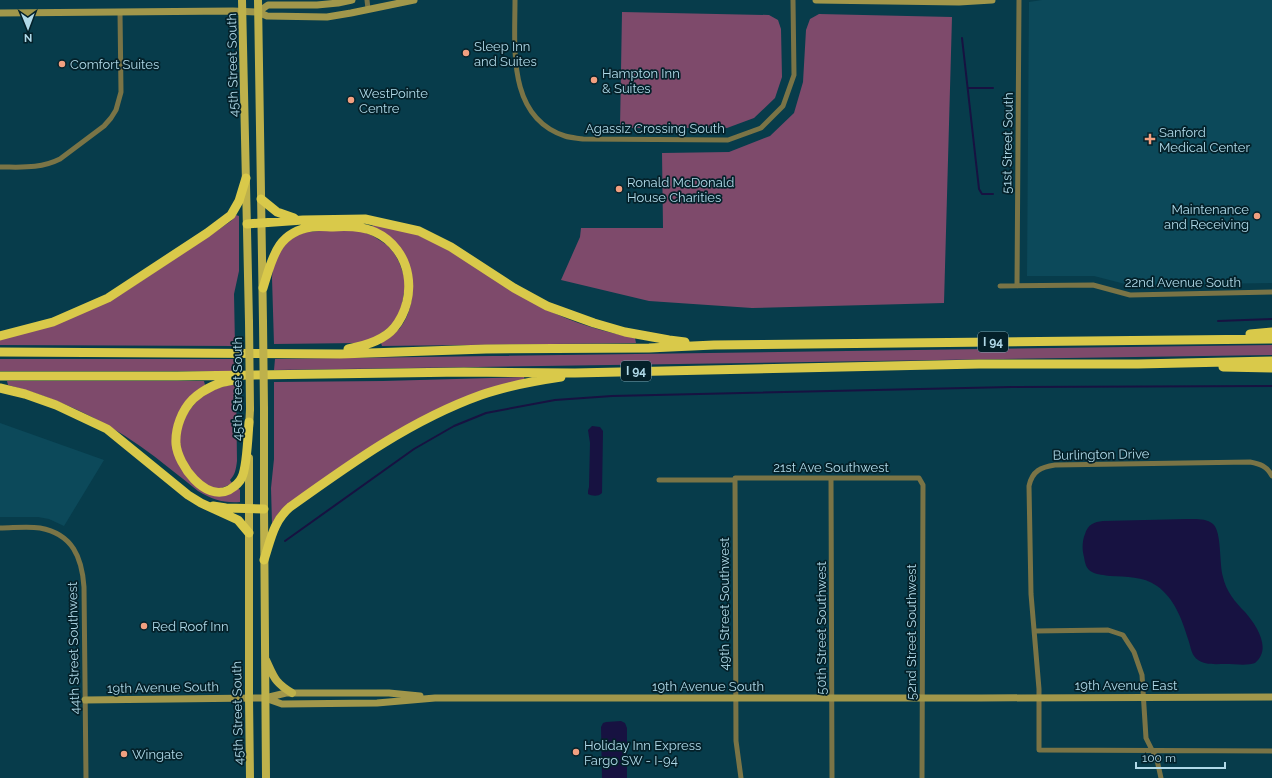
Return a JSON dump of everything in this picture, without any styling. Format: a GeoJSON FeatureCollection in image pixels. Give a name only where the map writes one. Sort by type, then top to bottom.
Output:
{"type":"FeatureCollection","features":[{"type":"Feature","properties":{"kind":"highway"},"geometry":{"type":"LineString","coordinates":[[0,336],[53,322],[108,298],[208,233],[231,215],[239,201],[246,178]]}},
{"type":"Feature","properties":{"kind":"highway"},"geometry":{"type":"LineString","coordinates":[[261,198],[277,212],[303,220]]}},
{"type":"Feature","properties":{"kind":"highway"},"geometry":{"type":"LineString","coordinates":[[247,224],[303,220],[365,219],[419,231],[451,247],[514,288],[547,306],[594,323],[625,332],[669,340],[714,345]]}},
{"type":"Feature","properties":{"kind":"highway"},"geometry":{"type":"LineString","coordinates":[[263,288],[278,246],[286,238],[303,229],[312,227],[360,227],[376,232],[398,251],[405,264],[409,277],[409,290],[406,306],[394,328],[385,336],[372,343],[321,354]]}},
{"type":"Feature","properties":{"kind":"highway"},"geometry":{"type":"LineString","coordinates":[[1200,340],[1272,332]]}},
{"type":"Feature","properties":{"kind":"highway","name":"I 94"},"geometry":{"type":"LineString","coordinates":[[0,352],[321,354],[486,348],[650,348],[714,345],[1272,339]]}},
{"type":"Feature","properties":{"kind":"highway","name":"I 94"},"geometry":{"type":"LineString","coordinates":[[0,376],[177,376],[584,372],[963,364],[1138,364],[1272,360]]}},
{"type":"Feature","properties":{"kind":"highway"},"geometry":{"type":"LineString","coordinates":[[1138,364],[1272,368]]}},
{"type":"Feature","properties":{"kind":"highway"},"geometry":{"type":"LineString","coordinates":[[264,560],[276,523],[282,514],[294,504],[389,439],[436,413],[482,395],[536,381],[584,372]]}},
{"type":"Feature","properties":{"kind":"highway"},"geometry":{"type":"LineString","coordinates":[[250,422],[243,473],[237,484],[233,488],[220,492],[213,491],[196,481],[185,468],[176,444],[180,421],[184,410],[190,402],[200,393],[223,381],[286,374]]}},
{"type":"Feature","properties":{"kind":"highway"},"geometry":{"type":"LineString","coordinates":[[0,388],[49,402],[107,429],[188,495],[238,520],[249,533]]}},
{"type":"Feature","properties":{"kind":"highway"},"geometry":{"type":"LineString","coordinates":[[206,505],[226,508],[264,509]]}},
{"type":"Feature","properties":{"kind":"main road","name":"45th Street South"},"geometry":{"type":"LineString","coordinates":[[242,0],[250,409],[250,778]]}},
{"type":"Feature","properties":{"kind":"main road","name":"45th Street South"},"geometry":{"type":"LineString","coordinates":[[258,0],[263,288],[264,656],[266,778]]}},
{"type":"Feature","properties":{"kind":"main road"},"geometry":{"type":"LineString","coordinates":[[264,656],[275,680],[282,687],[292,693]]}},
{"type":"Feature","properties":{"kind":"street"},"geometry":{"type":"LineString","coordinates":[[258,12],[268,5],[316,5],[352,0]]}},
{"type":"Feature","properties":{"kind":"street"},"geometry":{"type":"LineString","coordinates":[[367,0],[368,9]]}},
{"type":"Feature","properties":{"kind":"street"},"geometry":{"type":"LineString","coordinates":[[0,13],[258,12],[267,16],[327,17],[414,0]]}},
{"type":"Feature","properties":{"kind":"street","name":"Agassiz Crossing South"},"geometry":{"type":"LineString","coordinates":[[515,0],[516,57],[519,85],[523,97],[532,112],[541,122],[552,130],[566,136],[583,139],[728,140],[761,128],[783,106],[794,75],[793,0]]}},
{"type":"Feature","properties":{"kind":"street"},"geometry":{"type":"LineString","coordinates":[[816,0],[897,2],[992,0]]}},
{"type":"Feature","properties":{"kind":"street","name":"51st Street South"},"geometry":{"type":"LineString","coordinates":[[1017,286],[1019,0]]}},
{"type":"Feature","properties":{"kind":"street"},"geometry":{"type":"LineString","coordinates":[[0,167],[38,167],[53,163],[104,126],[111,118],[116,110],[121,92],[120,12]]}},
{"type":"Feature","properties":{"kind":"street","name":"22nd Avenue South"},"geometry":{"type":"LineString","coordinates":[[1000,286],[1093,285],[1130,295],[1272,292]]}},
{"type":"Feature","properties":{"kind":"street","name":"Burlington Drive"},"geometry":{"type":"LineString","coordinates":[[1152,750],[1039,750],[1039,698],[1031,579],[1030,479],[1035,472],[1044,466],[1055,465],[1250,462],[1261,464],[1269,470],[1272,476]]}},
{"type":"Feature","properties":{"kind":"street","name":"50th Street Southwest"},"geometry":{"type":"LineString","coordinates":[[831,478],[832,778]]}},
{"type":"Feature","properties":{"kind":"street","name":"21st Ave Southwest"},"geometry":{"type":"LineString","coordinates":[[659,480],[920,478],[922,485]]}},
{"type":"Feature","properties":{"kind":"street","name":"49th Street Southwest"},"geometry":{"type":"LineString","coordinates":[[735,479],[735,698],[736,741],[741,778]]}},
{"type":"Feature","properties":{"kind":"street","name":"52nd Street Southwest"},"geometry":{"type":"LineString","coordinates":[[922,485],[922,778]]}},
{"type":"Feature","properties":{"kind":"street","name":"44th Street Southwest"},"geometry":{"type":"LineString","coordinates":[[0,528],[39,528],[51,531],[59,535],[73,548],[80,561],[83,571],[84,587],[86,778]]}},
{"type":"Feature","properties":{"kind":"street"},"geometry":{"type":"LineString","coordinates":[[1035,631],[1108,630],[1123,634],[1134,652],[1142,675],[1146,738],[1157,760],[1161,778]]}},
{"type":"Feature","properties":{"kind":"street","name":"19th Avenue South"},"geometry":{"type":"LineString","coordinates":[[85,700],[265,698],[286,693],[389,693],[435,698]]}},
{"type":"Feature","properties":{"kind":"street","name":"19th Avenue East"},"geometry":{"type":"LineString","coordinates":[[981,698],[1272,697]]}},
{"type":"Feature","properties":{"kind":"street","name":"19th Avenue South"},"geometry":{"type":"LineString","coordinates":[[265,698],[282,704],[337,704],[377,703],[435,698],[981,698]]}},
{"type":"Feature","properties":{"kind":"street"},"geometry":{"type":"LineString","coordinates":[[1152,750],[1272,751]]}},
{"type":"Feature","properties":{"kind":"shaded area","name":"Sanford Medical Center"},"geometry":{"type":"Polygon","coordinates":[[[1042,0],[1272,0],[1272,283],[1141,285],[1125,284],[1094,276],[1027,276],[1029,2],[1042,0]]]}},
{"type":"Feature","properties":{"kind":"shaded area"},"geometry":{"type":"Polygon","coordinates":[[[622,12],[769,15],[778,20],[781,29],[782,77],[775,98],[754,118],[727,128],[620,128],[622,12]]]}},
{"type":"Feature","properties":{"kind":"shaded area"},"geometry":{"type":"Polygon","coordinates":[[[819,14],[952,17],[944,303],[752,308],[649,301],[561,280],[580,237],[581,228],[663,228],[662,153],[729,152],[770,136],[794,113],[803,82],[806,30],[810,19],[819,14]]]}},
{"type":"Feature","properties":{"kind":"shaded area"},"geometry":{"type":"Polygon","coordinates":[[[236,215],[239,216],[239,271],[234,294],[235,346],[0,345],[0,340],[123,293],[218,230],[231,221],[236,215]]]}},
{"type":"Feature","properties":{"kind":"shaded area"},"geometry":{"type":"Polygon","coordinates":[[[373,224],[397,228],[437,243],[546,309],[567,319],[635,338],[636,343],[382,346],[381,343],[396,332],[405,320],[411,302],[412,282],[408,263],[402,252],[372,227],[373,224]]]}},
{"type":"Feature","properties":{"kind":"shaded area"},"geometry":{"type":"Polygon","coordinates":[[[332,230],[363,232],[373,236],[387,245],[394,253],[406,281],[401,310],[393,324],[375,338],[360,343],[274,344],[272,278],[273,267],[281,247],[297,235],[307,232],[332,230]]]}},
{"type":"Feature","properties":{"kind":"shaded area"},"geometry":{"type":"Polygon","coordinates":[[[1272,345],[1272,355],[274,370],[275,359],[1272,345]]]}},
{"type":"Feature","properties":{"kind":"shaded area"},"geometry":{"type":"Polygon","coordinates":[[[0,359],[236,359],[236,371],[0,371],[0,359]]]}},
{"type":"Feature","properties":{"kind":"shaded area"},"geometry":{"type":"Polygon","coordinates":[[[524,377],[525,381],[472,395],[310,489],[283,508],[272,524],[271,488],[274,459],[274,382],[524,377]]]}},
{"type":"Feature","properties":{"kind":"shaded area"},"geometry":{"type":"Polygon","coordinates":[[[7,381],[204,381],[205,385],[199,389],[173,432],[198,488],[238,488],[240,490],[240,502],[228,502],[213,499],[203,494],[147,451],[109,426],[60,402],[8,385],[7,381]]]}},
{"type":"Feature","properties":{"kind":"shaded area"},"geometry":{"type":"Polygon","coordinates":[[[236,384],[236,469],[230,480],[232,483],[221,488],[213,487],[199,480],[193,474],[184,459],[180,444],[181,429],[186,416],[201,397],[214,390],[236,384]]]}},
{"type":"Feature","properties":{"kind":"shaded area"},"geometry":{"type":"Polygon","coordinates":[[[0,423],[104,460],[64,526],[49,519],[38,517],[0,517],[0,423]]]}},
{"type":"Feature","properties":{"kind":"shaded area"},"geometry":{"type":"Polygon","coordinates":[[[592,426],[600,427],[603,431],[602,493],[595,496],[588,494],[590,443],[588,430],[592,426]]]}},
{"type":"Feature","properties":{"kind":"shaded area"},"geometry":{"type":"Polygon","coordinates":[[[1200,519],[1207,521],[1213,524],[1216,528],[1222,571],[1226,587],[1234,600],[1254,624],[1261,638],[1262,651],[1260,657],[1255,663],[1245,665],[1213,664],[1205,663],[1197,659],[1191,650],[1186,631],[1177,610],[1163,591],[1146,580],[1096,574],[1090,571],[1086,566],[1083,551],[1083,540],[1086,531],[1094,523],[1103,521],[1200,519]]]}},
{"type":"Feature","properties":{"kind":"shaded area"},"geometry":{"type":"Polygon","coordinates":[[[621,721],[625,723],[627,728],[627,778],[602,778],[601,727],[603,723],[606,722],[621,721]]]}},
{"type":"Feature","properties":{"kind":"waterway"},"geometry":{"type":"LineString","coordinates":[[962,38],[979,189],[982,194],[993,194]]}},
{"type":"Feature","properties":{"kind":"waterway"},"geometry":{"type":"LineString","coordinates":[[968,88],[993,88]]}},
{"type":"Feature","properties":{"kind":"waterway"},"geometry":{"type":"LineString","coordinates":[[1218,321],[1272,319]]}},
{"type":"Feature","properties":{"kind":"waterway"},"geometry":{"type":"LineString","coordinates":[[285,541],[414,449],[454,426],[486,413],[555,400],[612,396],[1011,387],[1272,386]]}},
{"type":"Feature","properties":{"kind":"place","name":"Sleep Inn and Suites"},"geometry":{"type":"Point","coordinates":[466,53]}},
{"type":"Feature","properties":{"kind":"place","name":"Comfort Suites"},"geometry":{"type":"Point","coordinates":[62,64]}},
{"type":"Feature","properties":{"kind":"place","name":"Hampton Inn & Suites"},"geometry":{"type":"Point","coordinates":[594,80]}},
{"type":"Feature","properties":{"kind":"place","name":"WestPointe Centre"},"geometry":{"type":"Point","coordinates":[351,100]}},
{"type":"Feature","properties":{"kind":"place","name":"Sanford Medical Center"},"geometry":{"type":"Point","coordinates":[1150,139]}},
{"type":"Feature","properties":{"kind":"place","name":"Ronald McDonald House Charities"},"geometry":{"type":"Point","coordinates":[619,189]}},
{"type":"Feature","properties":{"kind":"place","name":"Maintenance and Receiving"},"geometry":{"type":"Point","coordinates":[1257,216]}},
{"type":"Feature","properties":{"kind":"place","name":"Red Roof Inn"},"geometry":{"type":"Point","coordinates":[144,626]}},
{"type":"Feature","properties":{"kind":"place","name":"Holiday Inn Express Fargo SW - I-94"},"geometry":{"type":"Point","coordinates":[576,752]}},
{"type":"Feature","properties":{"kind":"place","name":"Wingate"},"geometry":{"type":"Point","coordinates":[124,754]}}]}
